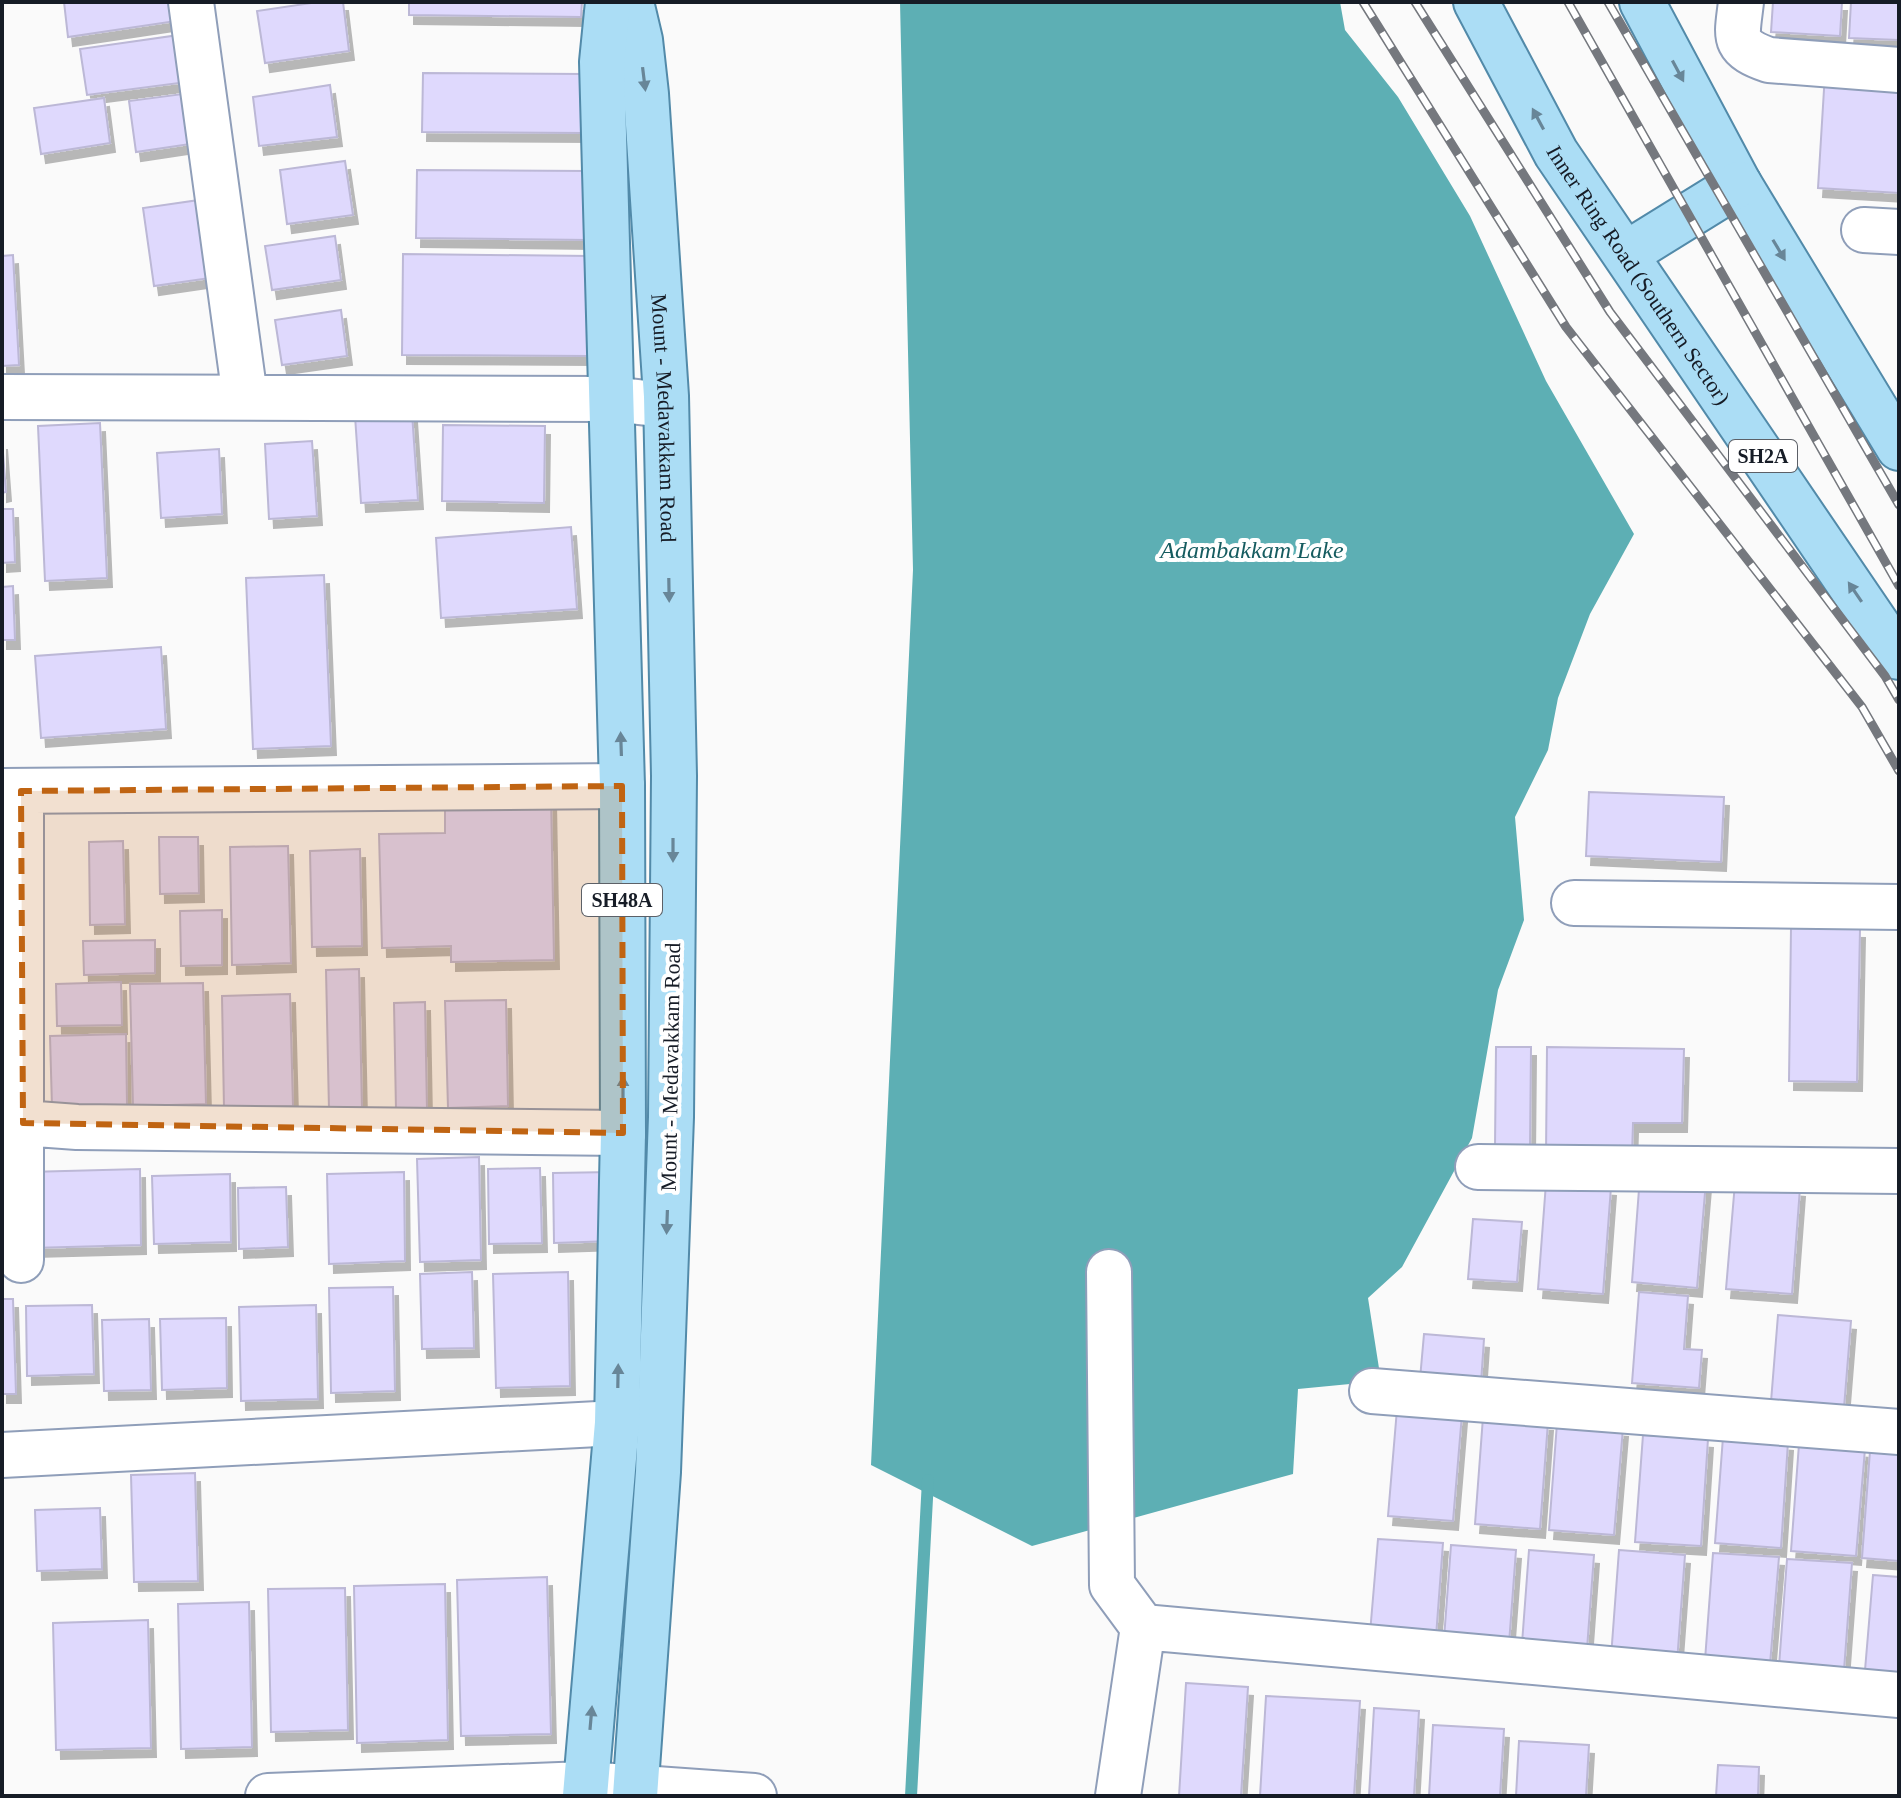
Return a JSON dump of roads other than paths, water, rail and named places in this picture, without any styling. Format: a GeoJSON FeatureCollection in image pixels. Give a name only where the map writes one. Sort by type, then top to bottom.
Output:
{"type":"FeatureCollection","features":[{"type":"Feature","properties":{"kind":"main road","name":"Mount - Medavakkam Road"},"geometry":{"type":"LineString","coordinates":[[585,1790],[617,1423],[623,1133],[622,786],[602,62],[608,2]]}},
{"type":"Feature","properties":{"kind":"main road","name":"Mount - Medavakkam Road"},"geometry":{"type":"LineString","coordinates":[[631,2],[640,40],[646,94],[665,405],[674,776],[671,1117],[658,1472],[635,1791]]}},
{"type":"Feature","properties":{"kind":"main road","name":"Inner Ring Road (Southern Sector)"},"geometry":{"type":"LineString","coordinates":[[1476,2],[1556,153],[1899,657]]}},
{"type":"Feature","properties":{"kind":"main road"},"geometry":{"type":"LineString","coordinates":[[1642,2],[1739,184],[1899,448]]}},
{"type":"Feature","properties":{"kind":"main road"},"geometry":{"type":"LineString","coordinates":[[1626,254],[1739,184]]}},
{"type":"Feature","properties":{"kind":"street"},"geometry":{"type":"LineString","coordinates":[[191,2],[245,397]]}},
{"type":"Feature","properties":{"kind":"street"},"geometry":{"type":"LineString","coordinates":[[1741,2],[1739,38],[1741,46],[1750,53],[1769,60],[1899,70]]}},
{"type":"Feature","properties":{"kind":"street"},"geometry":{"type":"LineString","coordinates":[[2,397],[611,399],[665,405]]}},
{"type":"Feature","properties":{"kind":"street"},"geometry":{"type":"LineString","coordinates":[[21,1260],[23,1123],[12,791],[622,786]]}},
{"type":"Feature","properties":{"kind":"street"},"geometry":{"type":"LineString","coordinates":[[1574,903],[1899,907]]}},
{"type":"Feature","properties":{"kind":"street"},"geometry":{"type":"LineString","coordinates":[[23,1123],[77,1127],[623,1133]]}},
{"type":"Feature","properties":{"kind":"street"},"geometry":{"type":"LineString","coordinates":[[1478,1167],[1899,1171]]}},
{"type":"Feature","properties":{"kind":"street"},"geometry":{"type":"LineString","coordinates":[[1109,1272],[1112,1585],[1143,1627],[1118,1796]]}},
{"type":"Feature","properties":{"kind":"street"},"geometry":{"type":"LineString","coordinates":[[1372,1391],[1899,1432]]}},
{"type":"Feature","properties":{"kind":"street"},"geometry":{"type":"LineString","coordinates":[[2,1455],[617,1423]]}},
{"type":"Feature","properties":{"kind":"street"},"geometry":{"type":"LineString","coordinates":[[1143,1627],[1899,1695]]}},
{"type":"Feature","properties":{"kind":"street"},"geometry":{"type":"LineString","coordinates":[[268,1796],[585,1790],[754,1796]]}},
{"type":"Feature","properties":{"kind":"water","name":"Adambakkam Lake"},"geometry":{"type":"Polygon","coordinates":[[[900,2],[1340,2],[1345,30],[1398,97],[1470,216],[1546,381],[1634,534],[1590,614],[1558,698],[1548,750],[1515,817],[1524,920],[1498,990],[1472,1138],[1402,1267],[1368,1298],[1381,1381],[1298,1389],[1293,1474],[1032,1546],[871,1465],[913,570],[900,2]]]}},
{"type":"Feature","properties":{"kind":"waterway"},"geometry":{"type":"LineString","coordinates":[[911,1796],[928,1480]]}},
{"type":"Feature","properties":{"kind":"railway"},"geometry":{"type":"LineString","coordinates":[[1363,2],[1566,327],[1862,707],[1899,771]]}},
{"type":"Feature","properties":{"kind":"railway"},"geometry":{"type":"LineString","coordinates":[[1415,2],[1610,312],[1885,676],[1899,700]]}},
{"type":"Feature","properties":{"kind":"railway"},"geometry":{"type":"LineString","coordinates":[[1568,2],[1899,586]]}},
{"type":"Feature","properties":{"kind":"railway"},"geometry":{"type":"LineString","coordinates":[[1608,2],[1899,505]]}}]}
